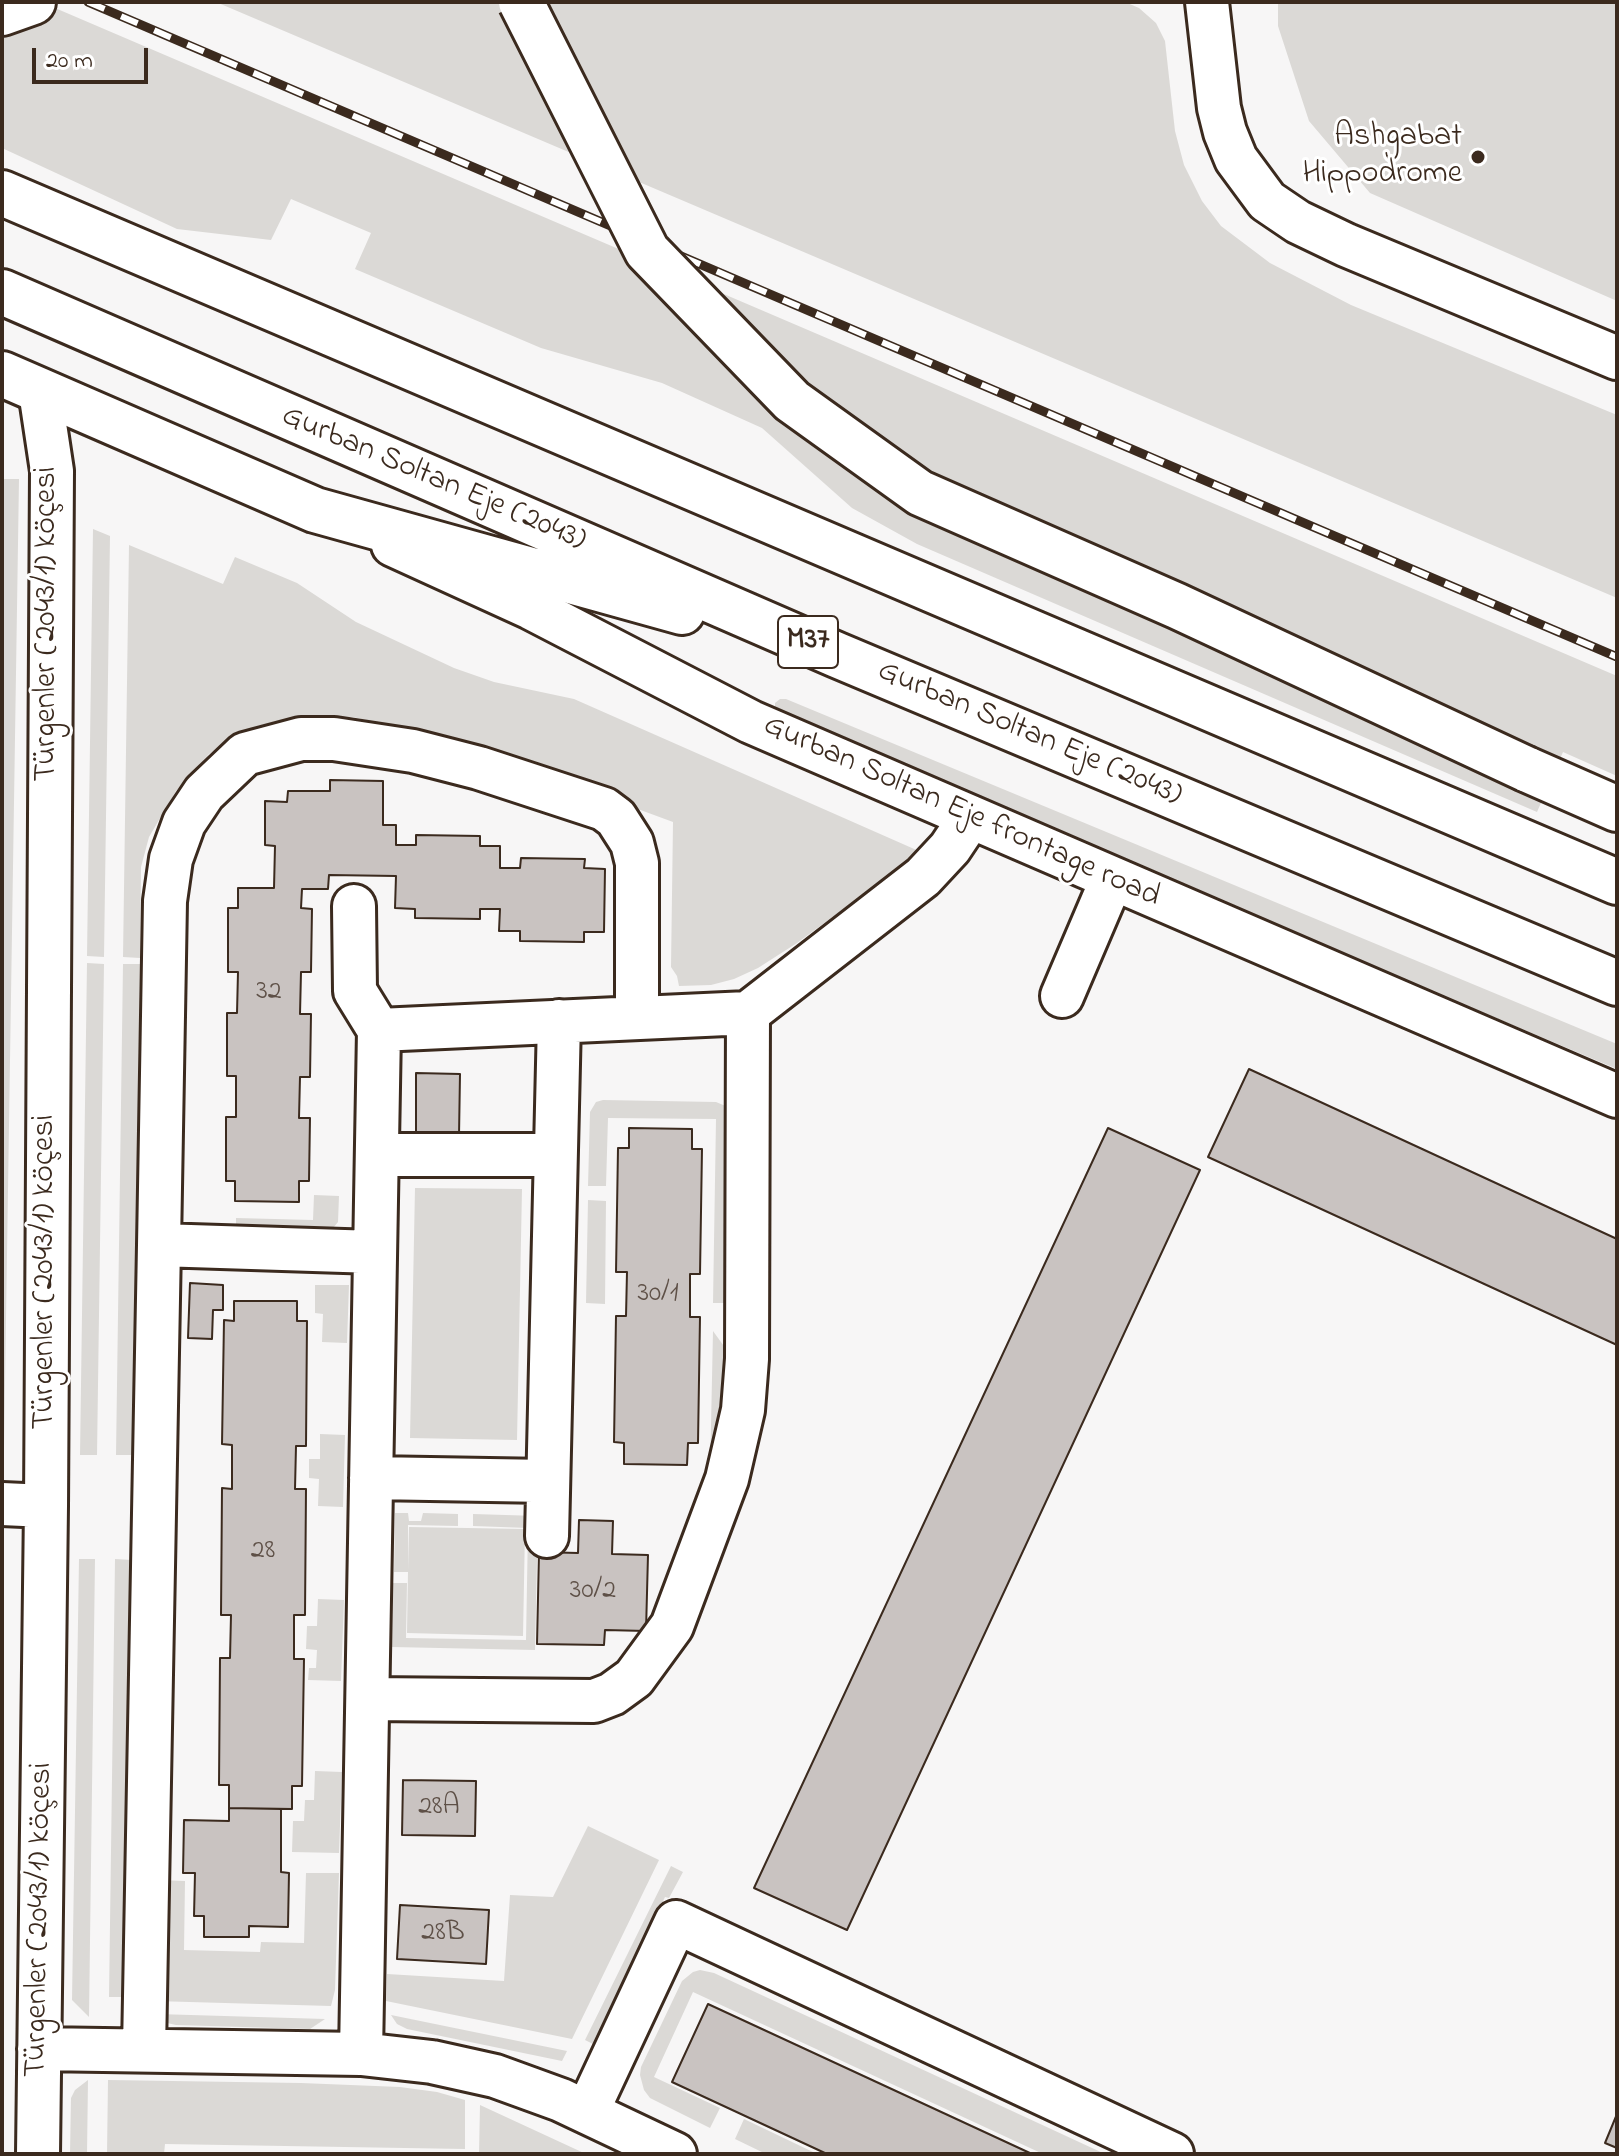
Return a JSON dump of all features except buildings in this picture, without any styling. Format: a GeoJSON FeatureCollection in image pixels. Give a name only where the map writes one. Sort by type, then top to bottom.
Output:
{"type":"FeatureCollection","features":[{"type":"Feature","properties":{"kind":"highway"},"geometry":{"type":"LineString","coordinates":[[2,13],[33,2]]}},
{"type":"Feature","properties":{"kind":"highway"},"geometry":{"type":"LineString","coordinates":[[521,2],[647,251],[792,401],[920,493],[1177,606],[1617,809]]}},
{"type":"Feature","properties":{"kind":"highway"},"geometry":{"type":"LineString","coordinates":[[2,193],[1617,882]]}},
{"type":"Feature","properties":{"kind":"highway","name":"Gurban Soltan Eje (2043)"},"geometry":{"type":"LineString","coordinates":[[2,292],[837,655],[1617,983]]}},
{"type":"Feature","properties":{"kind":"highway"},"geometry":{"type":"LineString","coordinates":[[21,383],[315,510],[837,655]]}},
{"type":"Feature","properties":{"kind":"street"},"geometry":{"type":"LineString","coordinates":[[1207,2],[1217,95],[1225,132],[1236,159],[1267,201],[1298,222],[1617,358]]}},
{"type":"Feature","properties":{"kind":"street","name":"Türgenler (2043/1) köçesi"},"geometry":{"type":"LineString","coordinates":[[21,383],[52,471],[46,1506],[38,2154]]}},
{"type":"Feature","properties":{"kind":"street","name":"Gurban Soltan Eje frontage road"},"geometry":{"type":"LineString","coordinates":[[315,510],[531,608],[751,722],[1617,1096]]}},
{"type":"Feature","properties":{"kind":"street"},"geometry":{"type":"LineString","coordinates":[[144,2050],[165,901],[171,859],[184,823],[204,793],[245,754],[301,739],[334,739],[413,751],[479,768],[604,809],[616,818],[632,843],[637,863],[637,1018]]}},
{"type":"Feature","properties":{"kind":"street"},"geometry":{"type":"LineString","coordinates":[[379,1030],[748,1013],[923,877],[950,848],[970,818]]}},
{"type":"Feature","properties":{"kind":"street"},"geometry":{"type":"LineString","coordinates":[[1062,996],[1112,879]]}},
{"type":"Feature","properties":{"kind":"street"},"geometry":{"type":"LineString","coordinates":[[354,906],[355,991],[379,1030],[361,2054]]}},
{"type":"Feature","properties":{"kind":"street"},"geometry":{"type":"LineString","coordinates":[[368,1699],[594,1701],[612,1694],[634,1678],[672,1626],[727,1479],[743,1410],[747,1359],[748,1013]]}},
{"type":"Feature","properties":{"kind":"street"},"geometry":{"type":"LineString","coordinates":[[547,1536],[559,1021]]}},
{"type":"Feature","properties":{"kind":"street"},"geometry":{"type":"LineString","coordinates":[[377,1155],[554,1155]]}},
{"type":"Feature","properties":{"kind":"street"},"geometry":{"type":"LineString","coordinates":[[159,1245],[375,1252]]}},
{"type":"Feature","properties":{"kind":"street"},"geometry":{"type":"LineString","coordinates":[[371,1478],[548,1481]]}},
{"type":"Feature","properties":{"kind":"street"},"geometry":{"type":"LineString","coordinates":[[2,1504],[46,1506]]}},
{"type":"Feature","properties":{"kind":"street"},"geometry":{"type":"LineString","coordinates":[[587,2112],[676,1922],[1172,2154]]}},
{"type":"Feature","properties":{"kind":"street"},"geometry":{"type":"LineString","coordinates":[[39,2049],[361,2054],[432,2062],[495,2076],[561,2100],[675,2154]]}},
{"type":"Feature","properties":{"kind":"shaded area"},"geometry":{"type":"Polygon","coordinates":[[[2,2],[41,2],[1617,676],[1617,776],[1563,752],[1537,812],[917,544],[852,508],[762,428],[662,383],[541,348],[355,269],[371,233],[291,199],[271,240],[177,229],[2,148],[2,2]]]}},
{"type":"Feature","properties":{"kind":"shaded area"},"geometry":{"type":"Polygon","coordinates":[[[216,2],[1125,2],[1139,8],[1156,23],[1165,41],[1175,131],[1184,165],[1202,201],[1221,226],[1270,263],[1351,305],[1617,415],[1617,598],[216,2]]]}},
{"type":"Feature","properties":{"kind":"shaded area","name":"Ashgabat Hippodrome"},"geometry":{"type":"Polygon","coordinates":[[[1278,2],[1617,2],[1617,301],[1370,193],[1309,121],[1278,26],[1278,2]]]}},
{"type":"Feature","properties":{"kind":"shaded area"},"geometry":{"type":"Polygon","coordinates":[[[2,479],[19,479],[2,1449],[2,479]]]}},
{"type":"Feature","properties":{"kind":"shaded area"},"geometry":{"type":"Polygon","coordinates":[[[93,529],[110,536],[104,957],[87,956],[93,529]]]}},
{"type":"Feature","properties":{"kind":"shaded area"},"geometry":{"type":"Polygon","coordinates":[[[129,545],[223,584],[235,557],[297,583],[356,622],[454,668],[494,682],[574,699],[921,852],[758,968],[711,985],[679,986],[671,967],[673,822],[494,756],[419,732],[353,717],[305,716],[257,726],[209,754],[176,791],[149,837],[141,867],[140,958],[123,957],[129,545]]]}},
{"type":"Feature","properties":{"kind":"shaded area"},"geometry":{"type":"Polygon","coordinates":[[[780,699],[1617,1044],[1617,1069],[779,716],[775,703],[780,699]]]}},
{"type":"Feature","properties":{"kind":"shaded area"},"geometry":{"type":"Polygon","coordinates":[[[87,963],[104,964],[97,1455],[80,1455],[87,963]]]}},
{"type":"Feature","properties":{"kind":"shaded area"},"geometry":{"type":"Polygon","coordinates":[[[123,964],[140,964],[133,1455],[116,1455],[123,964]]]}},
{"type":"Feature","properties":{"kind":"shaded area"},"geometry":{"type":"Polygon","coordinates":[[[596,1102],[716,1102],[728,1107],[731,1303],[713,1303],[716,1119],[608,1118],[606,1186],[588,1186],[590,1112],[596,1102]]]}},
{"type":"Feature","properties":{"kind":"shaded area"},"geometry":{"type":"Polygon","coordinates":[[[415,1188],[522,1189],[517,1440],[410,1438],[415,1188]]]}},
{"type":"Feature","properties":{"kind":"shaded area"},"geometry":{"type":"Polygon","coordinates":[[[314,1195],[339,1196],[338,1222],[329,1233],[236,1232],[236,1218],[313,1220],[314,1195]]]}},
{"type":"Feature","properties":{"kind":"shaded area"},"geometry":{"type":"Polygon","coordinates":[[[588,1200],[606,1201],[605,1304],[586,1303],[588,1200]]]}},
{"type":"Feature","properties":{"kind":"shaded area"},"geometry":{"type":"Polygon","coordinates":[[[315,1285],[349,1285],[347,1343],[322,1342],[323,1314],[315,1313],[315,1285]]]}},
{"type":"Feature","properties":{"kind":"shaded area"},"geometry":{"type":"Polygon","coordinates":[[[713,1331],[726,1349],[730,1377],[710,1473],[713,1331]]]}},
{"type":"Feature","properties":{"kind":"shaded area"},"geometry":{"type":"Polygon","coordinates":[[[320,1434],[345,1435],[343,1507],[318,1506],[319,1479],[309,1478],[309,1459],[320,1459],[320,1434]]]}},
{"type":"Feature","properties":{"kind":"shaded area"},"geometry":{"type":"Polygon","coordinates":[[[395,1513],[408,1513],[409,1521],[421,1521],[423,1513],[458,1514],[458,1526],[408,1525],[408,1570],[409,1527],[525,1529],[523,1636],[407,1633],[408,1572],[394,1572],[395,1513]]]}},
{"type":"Feature","properties":{"kind":"shaded area"},"geometry":{"type":"Polygon","coordinates":[[[473,1514],[538,1516],[535,1650],[392,1647],[393,1583],[407,1583],[406,1638],[526,1640],[528,1528],[473,1526],[473,1514]]]}},
{"type":"Feature","properties":{"kind":"shaded area"},"geometry":{"type":"Polygon","coordinates":[[[79,1559],[95,1559],[89,2017],[72,2000],[79,1559]]]}},
{"type":"Feature","properties":{"kind":"shaded area"},"geometry":{"type":"Polygon","coordinates":[[[115,1559],[132,1560],[125,1997],[109,1997],[115,1559]]]}},
{"type":"Feature","properties":{"kind":"shaded area"},"geometry":{"type":"Polygon","coordinates":[[[318,1599],[344,1600],[341,1681],[308,1680],[309,1668],[316,1668],[317,1650],[306,1649],[307,1626],[317,1626],[318,1599]]]}},
{"type":"Feature","properties":{"kind":"shaded area"},"geometry":{"type":"Polygon","coordinates":[[[315,1771],[342,1772],[339,1853],[292,1852],[293,1821],[304,1821],[305,1800],[314,1800],[315,1771]]]}},
{"type":"Feature","properties":{"kind":"shaded area"},"geometry":{"type":"Polygon","coordinates":[[[588,1826],[659,1860],[572,2039],[386,2001],[387,1974],[504,1981],[510,1895],[553,1897],[588,1826]]]}},
{"type":"Feature","properties":{"kind":"shaded area"},"geometry":{"type":"Polygon","coordinates":[[[671,1866],[683,1872],[669,1898],[665,1897],[593,2044],[585,2040],[671,1866]]]}},
{"type":"Feature","properties":{"kind":"shaded area"},"geometry":{"type":"Polygon","coordinates":[[[306,1873],[339,1873],[335,1990],[331,2006],[154,2001],[158,1880],[185,1881],[184,1950],[260,1952],[261,1942],[304,1943],[306,1873]]]}},
{"type":"Feature","properties":{"kind":"shaded area"},"geometry":{"type":"Polygon","coordinates":[[[700,1970],[714,1973],[1105,2154],[1043,2154],[693,1992],[654,2077],[720,2108],[710,2128],[650,2098],[640,2075],[682,1981],[700,1970]]]}},
{"type":"Feature","properties":{"kind":"shaded area"},"geometry":{"type":"Polygon","coordinates":[[[157,2014],[325,2019],[310,2029],[176,2025],[163,2022],[157,2014]]]}},
{"type":"Feature","properties":{"kind":"shaded area"},"geometry":{"type":"Polygon","coordinates":[[[391,2015],[567,2051],[562,2061],[407,2029],[397,2024],[391,2015]]]}},
{"type":"Feature","properties":{"kind":"shaded area"},"geometry":{"type":"Polygon","coordinates":[[[88,2080],[87,2154],[70,2154],[71,2098],[75,2090],[88,2080]]]}},
{"type":"Feature","properties":{"kind":"shaded area"},"geometry":{"type":"Polygon","coordinates":[[[108,2080],[301,2083],[400,2087],[437,2092],[465,2100],[465,2149],[165,2144],[164,2154],[107,2154],[108,2080]]]}},
{"type":"Feature","properties":{"kind":"shaded area"},"geometry":{"type":"Polygon","coordinates":[[[480,2105],[586,2154],[479,2154],[480,2105]]]}},
{"type":"Feature","properties":{"kind":"shaded area"},"geometry":{"type":"Polygon","coordinates":[[[744,2119],[813,2152],[766,2154],[735,2139],[744,2119]]]}},
{"type":"Feature","properties":{"kind":"railway"},"geometry":{"type":"LineString","coordinates":[[88,2],[1617,657]]}},
{"type":"Feature","properties":{"kind":"place","name":"Ashgabat Hippodrome"},"geometry":{"type":"Point","coordinates":[1478,157]}}]}
